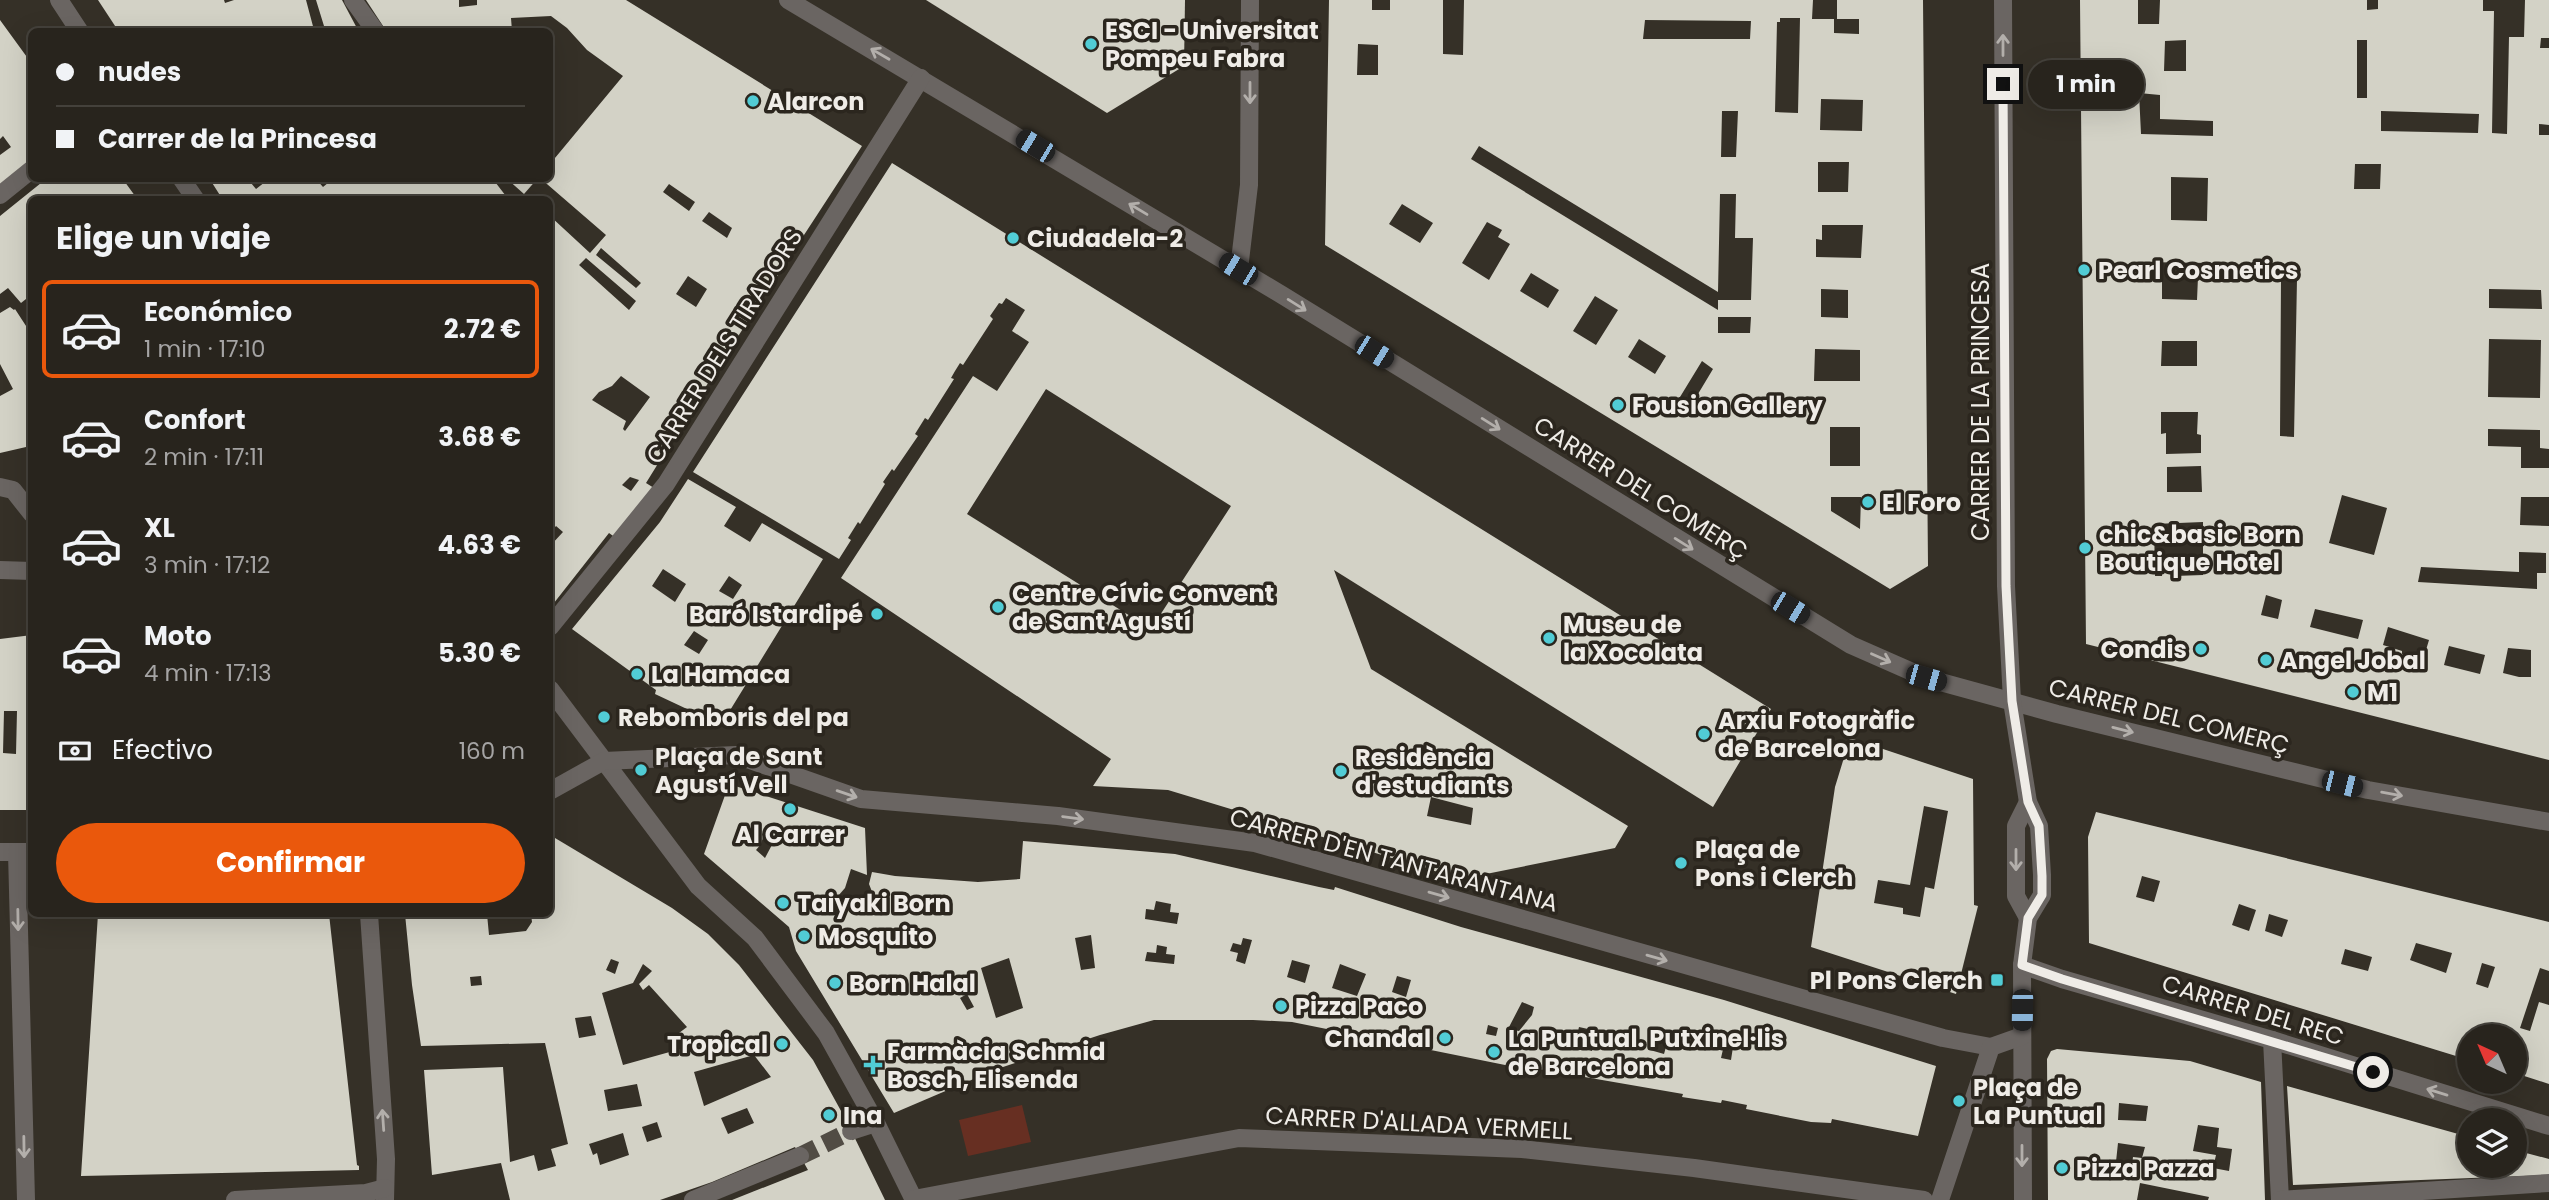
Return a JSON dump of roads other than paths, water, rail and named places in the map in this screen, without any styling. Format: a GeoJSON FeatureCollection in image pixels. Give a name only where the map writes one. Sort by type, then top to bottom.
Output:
{"type":"FeatureCollection","features":[{"type":"Feature","properties":{"kind":"street"},"geometry":{"type":"LineString","coordinates":[[59,0],[77,28]]}},
{"type":"Feature","properties":{"kind":"street"},"geometry":{"type":"LineString","coordinates":[[354,0],[373,28]]}},
{"type":"Feature","properties":{"kind":"street","name":"CARRER DEL COMERÇ"},"geometry":{"type":"LineString","coordinates":[[788,0],[1238,269],[1852,645],[1926,678],[2057,714],[2368,790],[2549,822]]}},
{"type":"Feature","properties":{"kind":"street"},"geometry":{"type":"LineString","coordinates":[[1238,269],[1249,185],[1250,0]]}},
{"type":"Feature","properties":{"kind":"street","name":"CARRER DE LA PRINCESA"},"geometry":{"type":"LineString","coordinates":[[2003,0],[2006,586],[2012,701],[2028,802],[2039,826],[2042,885],[2042,895],[2028,918],[2022,965],[2023,1200]]}},
{"type":"Feature","properties":{"kind":"street","name":"CARRER DELS TIRADORS"},"geometry":{"type":"LineString","coordinates":[[553,623],[666,484],[921,78]]}},
{"type":"Feature","properties":{"kind":"street"},"geometry":{"type":"LineString","coordinates":[[0,195],[28,172]]}},
{"type":"Feature","properties":{"kind":"street"},"geometry":{"type":"LineString","coordinates":[[0,486],[13,490],[28,509]]}},
{"type":"Feature","properties":{"kind":"street"},"geometry":{"type":"LineString","coordinates":[[0,570],[28,571]]}},
{"type":"Feature","properties":{"kind":"street"},"geometry":{"type":"LineString","coordinates":[[553,693],[698,886],[755,938],[826,1032],[914,1199]]}},
{"type":"Feature","properties":{"kind":"street","name":"CARRER D'EN TANTARANTANA"},"geometry":{"type":"LineString","coordinates":[[604,761],[736,755],[861,799],[1058,816],[1255,843],[1930,1035],[1991,1047]]}},
{"type":"Feature","properties":{"kind":"street"},"geometry":{"type":"LineString","coordinates":[[553,789],[604,761]]}},
{"type":"Feature","properties":{"kind":"street","name":"CARRER DE LA PRINCESA"},"geometry":{"type":"LineString","coordinates":[[2028,802],[2016,826],[2016,896],[2028,918]]}},
{"type":"Feature","properties":{"kind":"street"},"geometry":{"type":"LineString","coordinates":[[16,852],[26,1200]]}},
{"type":"Feature","properties":{"kind":"street"},"geometry":{"type":"LineString","coordinates":[[235,1200],[385,1194],[386,1159],[369,917]]}},
{"type":"Feature","properties":{"kind":"street","name":"CARRER DEL REC"},"geometry":{"type":"LineString","coordinates":[[2022,965],[2549,1126]]}},
{"type":"Feature","properties":{"kind":"street"},"geometry":{"type":"LineString","coordinates":[[1940,1200],[1991,1047],[2022,1036]]}},
{"type":"Feature","properties":{"kind":"street"},"geometry":{"type":"LineString","coordinates":[[2272,1040],[2280,1200],[2397,1197],[2549,1183]]}},
{"type":"Feature","properties":{"kind":"street"},"geometry":{"type":"LineString","coordinates":[[851,1131],[876,1124]]}},
{"type":"Feature","properties":{"kind":"street","name":"CARRER D'ALLADA VERMELL"},"geometry":{"type":"LineString","coordinates":[[914,1199],[1239,1138],[1522,1149],[1694,1168],[1924,1200]]}},
{"type":"Feature","properties":{"kind":"street"},"geometry":{"type":"LineString","coordinates":[[693,1200],[800,1156]]}},
{"type":"Feature","properties":{"kind":"tunnel"},"geometry":{"type":"LineString","coordinates":[[800,1156],[851,1131]]}},
{"type":"Feature","properties":{"kind":"place","name":"ESCI - Universitat Pompeu Fabra"},"geometry":{"type":"Point","coordinates":[1091,44]}},
{"type":"Feature","properties":{"kind":"place","name":"Alarcon"},"geometry":{"type":"Point","coordinates":[753,101]}},
{"type":"Feature","properties":{"kind":"place","name":"Ciudadela-2"},"geometry":{"type":"Point","coordinates":[1013,238]}},
{"type":"Feature","properties":{"kind":"place","name":"Pearl Cosmetics"},"geometry":{"type":"Point","coordinates":[2084,270]}},
{"type":"Feature","properties":{"kind":"place","name":"Fousion Gallery"},"geometry":{"type":"Point","coordinates":[1618,405]}},
{"type":"Feature","properties":{"kind":"place","name":"El Foro"},"geometry":{"type":"Point","coordinates":[1868,502]}},
{"type":"Feature","properties":{"kind":"place","name":"chic&basic Born Boutique Hotel"},"geometry":{"type":"Point","coordinates":[2085,548]}},
{"type":"Feature","properties":{"kind":"place","name":"Centre Cívic Convent de Sant Agustí"},"geometry":{"type":"Point","coordinates":[998,607]}},
{"type":"Feature","properties":{"kind":"place","name":"Baró Istardipé"},"geometry":{"type":"Point","coordinates":[877,614]}},
{"type":"Feature","properties":{"kind":"place","name":"Museu de la Xocolata"},"geometry":{"type":"Point","coordinates":[1549,638]}},
{"type":"Feature","properties":{"kind":"place","name":"Condis"},"geometry":{"type":"Point","coordinates":[2201,649]}},
{"type":"Feature","properties":{"kind":"place","name":"Angel Jobal"},"geometry":{"type":"Point","coordinates":[2266,660]}},
{"type":"Feature","properties":{"kind":"place","name":"La Hamaca"},"geometry":{"type":"Point","coordinates":[637,674]}},
{"type":"Feature","properties":{"kind":"place","name":"M1"},"geometry":{"type":"Point","coordinates":[2353,692]}},
{"type":"Feature","properties":{"kind":"place","name":"Rebomboris del pa"},"geometry":{"type":"Point","coordinates":[604,717]}},
{"type":"Feature","properties":{"kind":"place","name":"Arxiu Fotogràfic de Barcelona"},"geometry":{"type":"Point","coordinates":[1704,734]}},
{"type":"Feature","properties":{"kind":"place","name":"Plaça de Sant Agustí Vell"},"geometry":{"type":"Point","coordinates":[641,770]}},
{"type":"Feature","properties":{"kind":"place","name":"Residència d'estudiants"},"geometry":{"type":"Point","coordinates":[1341,771]}},
{"type":"Feature","properties":{"kind":"place","name":"Al Carrer"},"geometry":{"type":"Point","coordinates":[790,809]}},
{"type":"Feature","properties":{"kind":"place","name":"Plaça de Pons i Clerch"},"geometry":{"type":"Point","coordinates":[1681,863]}},
{"type":"Feature","properties":{"kind":"place","name":"Taiyaki Born"},"geometry":{"type":"Point","coordinates":[783,903]}},
{"type":"Feature","properties":{"kind":"place","name":"Mosquito"},"geometry":{"type":"Point","coordinates":[804,936]}},
{"type":"Feature","properties":{"kind":"place","name":"Pl Pons Clerch"},"geometry":{"type":"Point","coordinates":[1997,980]}},
{"type":"Feature","properties":{"kind":"place","name":"Born Halal"},"geometry":{"type":"Point","coordinates":[835,983]}},
{"type":"Feature","properties":{"kind":"place","name":"Pizza Paco"},"geometry":{"type":"Point","coordinates":[1281,1006]}},
{"type":"Feature","properties":{"kind":"place","name":"Chandal"},"geometry":{"type":"Point","coordinates":[1445,1038]}},
{"type":"Feature","properties":{"kind":"place","name":"Tropical"},"geometry":{"type":"Point","coordinates":[782,1044]}},
{"type":"Feature","properties":{"kind":"place","name":"La Puntual. Putxinel·lis de Barcelona"},"geometry":{"type":"Point","coordinates":[1494,1052]}},
{"type":"Feature","properties":{"kind":"place","name":"Farmàcia Schmid Bosch, Elisenda"},"geometry":{"type":"Point","coordinates":[873,1065]}},
{"type":"Feature","properties":{"kind":"place","name":"Plaça de La Puntual"},"geometry":{"type":"Point","coordinates":[1959,1101]}},
{"type":"Feature","properties":{"kind":"place","name":"Ina"},"geometry":{"type":"Point","coordinates":[829,1115]}},
{"type":"Feature","properties":{"kind":"place","name":"Pizza Pazza"},"geometry":{"type":"Point","coordinates":[2062,1168]}}]}
